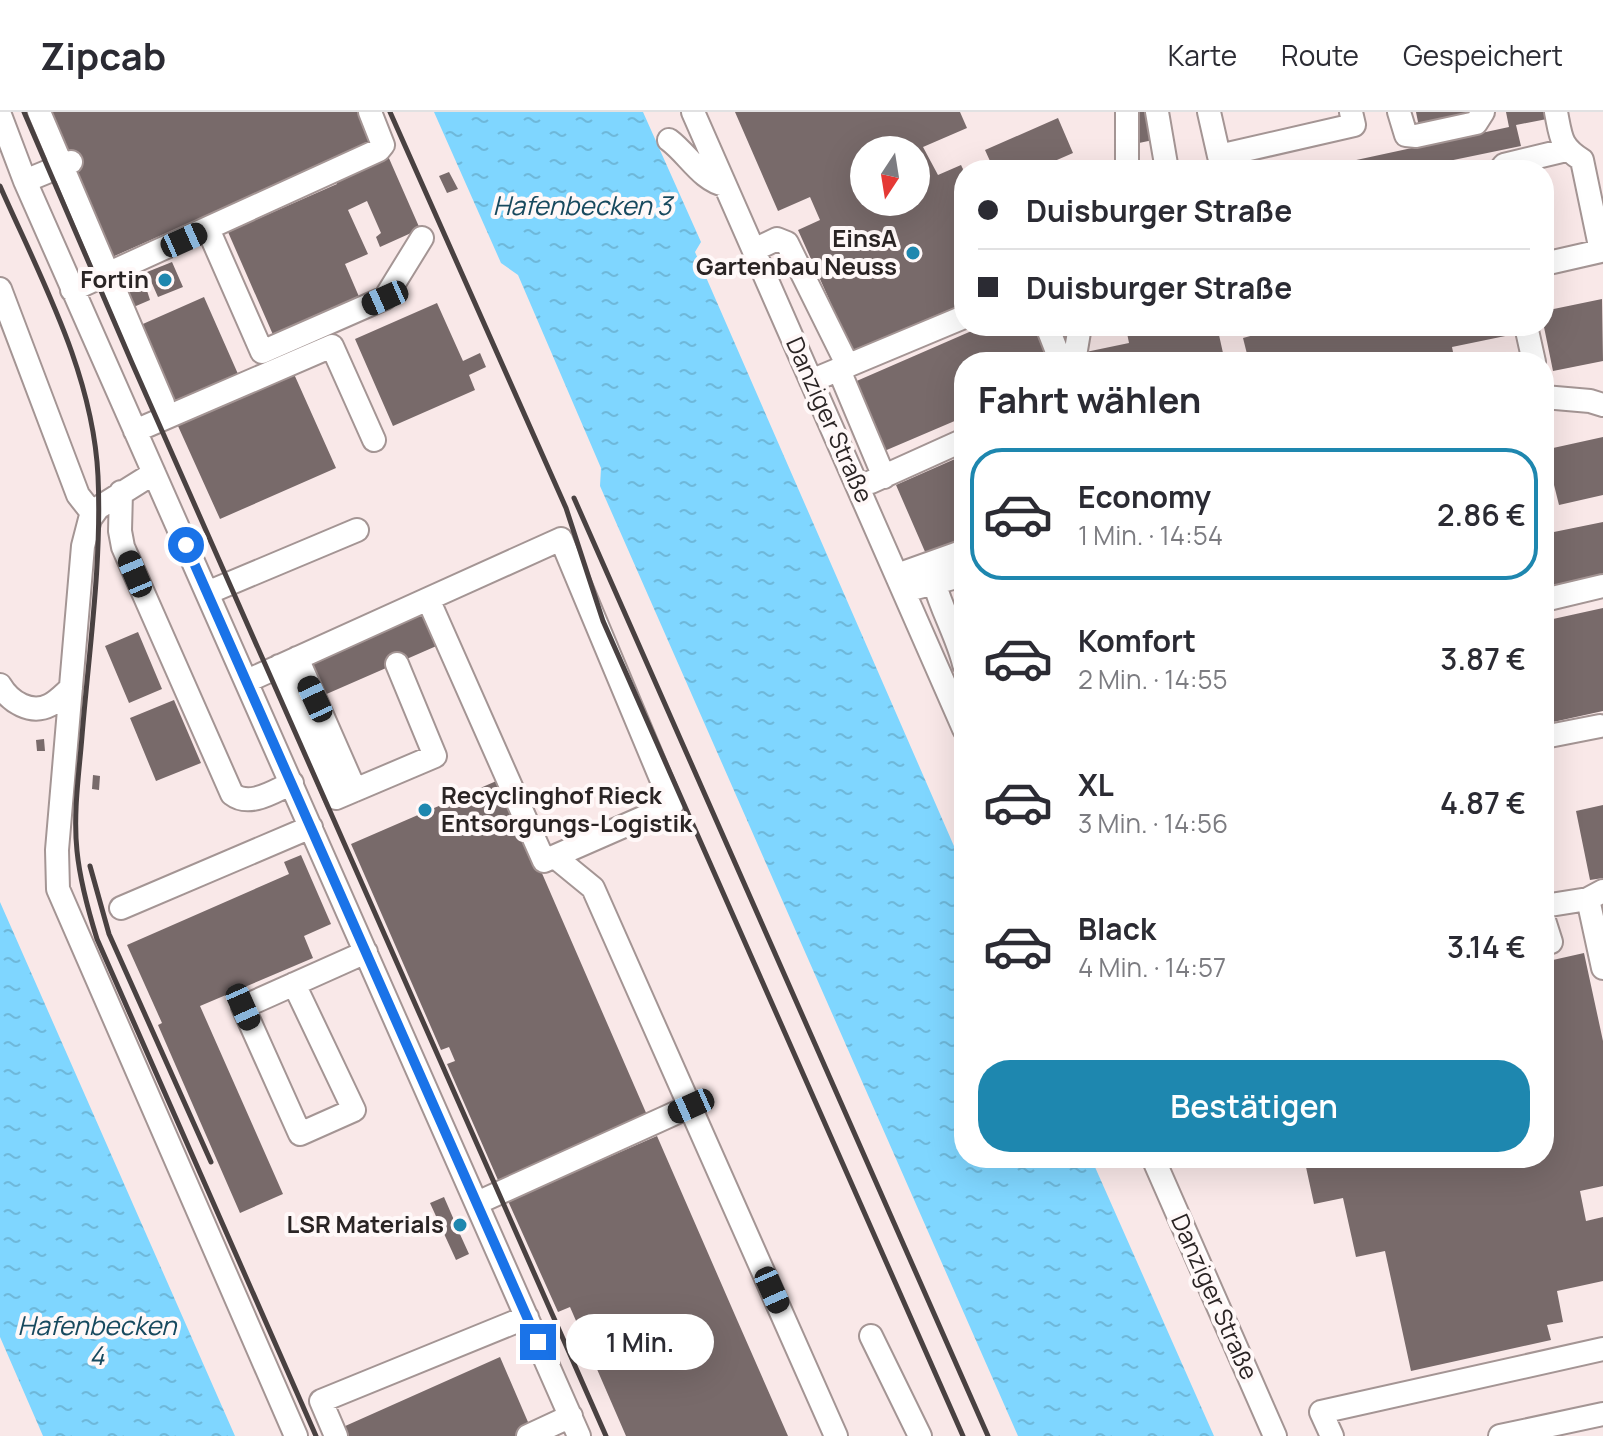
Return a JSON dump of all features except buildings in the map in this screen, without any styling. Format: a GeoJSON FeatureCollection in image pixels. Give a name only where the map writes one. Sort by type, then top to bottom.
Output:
{"type":"FeatureCollection","features":[{"type":"Feature","properties":{"kind":"street"},"geometry":{"type":"LineString","coordinates":[[39,112],[66,164],[108,274],[163,403]]}},
{"type":"Feature","properties":{"kind":"street"},"geometry":{"type":"LineString","coordinates":[[72,290],[379,150],[383,145],[370,112]]}},
{"type":"Feature","properties":{"kind":"street","name":"Danziger Straße"},"geometry":{"type":"LineString","coordinates":[[693,112],[954,701]]}},
{"type":"Feature","properties":{"kind":"street"},"geometry":{"type":"LineString","coordinates":[[1127,112],[1127,160]]}},
{"type":"Feature","properties":{"kind":"street"},"geometry":{"type":"LineString","coordinates":[[1157,112],[1165,160]]}},
{"type":"Feature","properties":{"kind":"street"},"geometry":{"type":"LineString","coordinates":[[1209,112],[1219,156],[1354,125],[1351,112]]}},
{"type":"Feature","properties":{"kind":"street"},"geometry":{"type":"LineString","coordinates":[[1399,112],[1406,135],[1416,136],[1476,123],[1483,112]]}},
{"type":"Feature","properties":{"kind":"street"},"geometry":{"type":"LineString","coordinates":[[1554,262],[1601,251],[1582,160],[1566,150],[1556,112]]}},
{"type":"Feature","properties":{"kind":"street"},"geometry":{"type":"LineString","coordinates":[[0,115],[72,290],[575,1426],[528,1436]]}},
{"type":"Feature","properties":{"kind":"street"},"geometry":{"type":"LineString","coordinates":[[669,140],[684,151],[706,177],[725,185]]}},
{"type":"Feature","properties":{"kind":"street"},"geometry":{"type":"LineString","coordinates":[[1525,160],[1566,150]]}},
{"type":"Feature","properties":{"kind":"street"},"geometry":{"type":"LineString","coordinates":[[25,181],[66,164]]}},
{"type":"Feature","properties":{"kind":"street"},"geometry":{"type":"LineString","coordinates":[[208,229],[262,352],[385,298],[422,238]]}},
{"type":"Feature","properties":{"kind":"street"},"geometry":{"type":"LineString","coordinates":[[754,250],[777,239],[787,243],[843,368],[884,477]]}},
{"type":"Feature","properties":{"kind":"street"},"geometry":{"type":"LineString","coordinates":[[0,289],[78,495],[93,514]]}},
{"type":"Feature","properties":{"kind":"street"},"geometry":{"type":"LineString","coordinates":[[811,381],[954,321]]}},
{"type":"Feature","properties":{"kind":"street"},"geometry":{"type":"LineString","coordinates":[[135,431],[332,346],[374,440]]}},
{"type":"Feature","properties":{"kind":"street"},"geometry":{"type":"LineString","coordinates":[[109,373],[144,358]]}},
{"type":"Feature","properties":{"kind":"street"},"geometry":{"type":"LineString","coordinates":[[1554,398],[1603,405]]}},
{"type":"Feature","properties":{"kind":"street"},"geometry":{"type":"LineString","coordinates":[[834,433],[861,422]]}},
{"type":"Feature","properties":{"kind":"street"},"geometry":{"type":"LineString","coordinates":[[858,487],[954,445]]}},
{"type":"Feature","properties":{"kind":"street"},"geometry":{"type":"LineString","coordinates":[[154,473],[121,492],[93,514],[83,546],[57,850],[58,889],[296,1436]]}},
{"type":"Feature","properties":{"kind":"street"},"geometry":{"type":"LineString","coordinates":[[121,492],[120,531],[123,547],[232,794],[236,798],[253,800],[292,783]]}},
{"type":"Feature","properties":{"kind":"street"},"geometry":{"type":"LineString","coordinates":[[207,593],[357,530]]}},
{"type":"Feature","properties":{"kind":"street"},"geometry":{"type":"LineString","coordinates":[[247,681],[288,662],[561,539],[672,805],[544,861],[428,599]]}},
{"type":"Feature","properties":{"kind":"street"},"geometry":{"type":"LineString","coordinates":[[900,583],[954,556]]}},
{"type":"Feature","properties":{"kind":"street"},"geometry":{"type":"LineString","coordinates":[[900,583],[934,582],[954,577]]}},
{"type":"Feature","properties":{"kind":"street"},"geometry":{"type":"LineString","coordinates":[[934,582],[940,605],[954,635]]}},
{"type":"Feature","properties":{"kind":"street"},"geometry":{"type":"LineString","coordinates":[[1554,598],[1603,586]]}},
{"type":"Feature","properties":{"kind":"street"},"geometry":{"type":"LineString","coordinates":[[288,662],[326,747],[355,790],[435,756],[397,664]]}},
{"type":"Feature","properties":{"kind":"street"},"geometry":{"type":"LineString","coordinates":[[0,685],[10,700],[37,708],[51,705],[71,688]]}},
{"type":"Feature","properties":{"kind":"street"},"geometry":{"type":"LineString","coordinates":[[1554,735],[1600,726]]}},
{"type":"Feature","properties":{"kind":"street"},"geometry":{"type":"LineString","coordinates":[[121,908],[311,827]]}},
{"type":"Feature","properties":{"kind":"street"},"geometry":{"type":"LineString","coordinates":[[559,855],[560,861],[593,888],[836,1436]]}},
{"type":"Feature","properties":{"kind":"street"},"geometry":{"type":"LineString","coordinates":[[1554,904],[1596,895],[1603,968]]}},
{"type":"Feature","properties":{"kind":"street"},"geometry":{"type":"LineString","coordinates":[[294,984],[354,1110],[300,1134],[243,1007],[294,984],[366,952]]}},
{"type":"Feature","properties":{"kind":"street"},"geometry":{"type":"LineString","coordinates":[[477,1203],[691,1106]]}},
{"type":"Feature","properties":{"kind":"street","name":"Danziger Straße"},"geometry":{"type":"LineString","coordinates":[[1157,1168],[1275,1436]]}},
{"type":"Feature","properties":{"kind":"street"},"geometry":{"type":"LineString","coordinates":[[336,1436],[321,1401],[527,1317]]}},
{"type":"Feature","properties":{"kind":"street"},"geometry":{"type":"LineString","coordinates":[[871,1336],[920,1436]]}},
{"type":"Feature","properties":{"kind":"street"},"geometry":{"type":"LineString","coordinates":[[1332,1436],[1321,1412],[1603,1349]]}},
{"type":"Feature","properties":{"kind":"street"},"geometry":{"type":"LineString","coordinates":[[1500,1436],[1603,1414]]}},
{"type":"Feature","properties":{"kind":"water","name":"Hafenbecken 3"},"geometry":{"type":"Polygon","coordinates":[[[434,112],[643,112],[701,242],[695,252],[954,846],[954,1168],[1095,1168],[1214,1436],[1018,1436],[600,486],[601,468],[518,275],[501,263],[434,112]]]}},
{"type":"Feature","properties":{"kind":"water","name":"Hafenbecken 4"},"geometry":{"type":"Polygon","coordinates":[[[0,902],[235,1436],[43,1436],[0,1337],[0,902]]]}},
{"type":"Feature","properties":{"kind":"railway"},"geometry":{"type":"LineString","coordinates":[[24,112],[606,1436]]}},
{"type":"Feature","properties":{"kind":"railway"},"geometry":{"type":"LineString","coordinates":[[390,112],[566,508],[603,621],[963,1436]]}},
{"type":"Feature","properties":{"kind":"railway"},"geometry":{"type":"LineString","coordinates":[[0,186],[48,291],[76,364],[94,438],[98,476],[98,541],[76,822],[82,884],[97,939],[316,1436]]}},
{"type":"Feature","properties":{"kind":"railway"},"geometry":{"type":"LineString","coordinates":[[574,498],[988,1436]]}},
{"type":"Feature","properties":{"kind":"railway"},"geometry":{"type":"LineString","coordinates":[[90,866],[109,934],[211,1162]]}},
{"type":"Feature","properties":{"kind":"place","name":"EinsA Gartenbau Neuss"},"geometry":{"type":"Point","coordinates":[913,253]}},
{"type":"Feature","properties":{"kind":"place","name":"Fortin"},"geometry":{"type":"Point","coordinates":[165,280]}},
{"type":"Feature","properties":{"kind":"place","name":"Recyclinghof Rieck Entsorgungs-Logistik"},"geometry":{"type":"Point","coordinates":[425,810]}},
{"type":"Feature","properties":{"kind":"place","name":"LSR Materials"},"geometry":{"type":"Point","coordinates":[460,1225]}},
{"type":"Feature","properties":{"kind":"route"},"geometry":{"type":"LineString","coordinates":[[186,545],[538,1342]]}}]}
